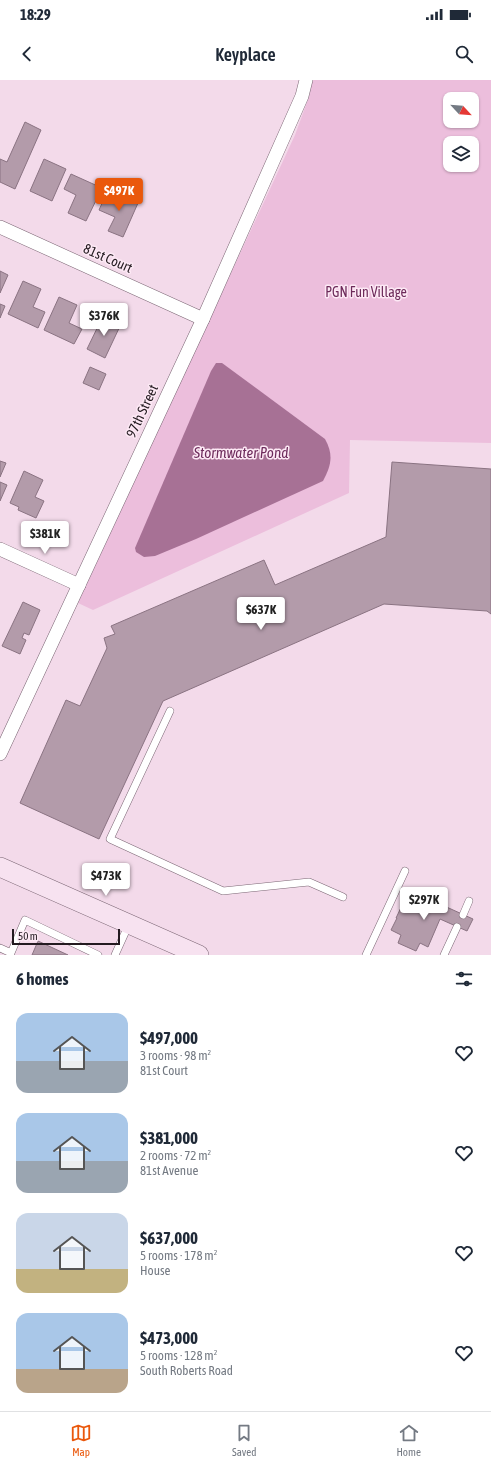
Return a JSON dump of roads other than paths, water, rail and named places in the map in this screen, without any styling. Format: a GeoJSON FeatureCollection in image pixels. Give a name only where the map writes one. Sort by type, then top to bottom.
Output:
{"type":"FeatureCollection","features":[{"type":"Feature","properties":{"kind":"street","name":"97th Street"},"geometry":{"type":"LineString","coordinates":[[0,754],[203,319],[302,96],[306,80]]}},
{"type":"Feature","properties":{"kind":"street","name":"81st Court"},"geometry":{"type":"LineString","coordinates":[[0,227],[203,319]]}},
{"type":"Feature","properties":{"kind":"street"},"geometry":{"type":"LineString","coordinates":[[0,549],[79,585]]}},
{"type":"Feature","properties":{"kind":"street"},"geometry":{"type":"LineString","coordinates":[[0,867],[199,955]]}},
{"type":"Feature","properties":{"kind":"lane"},"geometry":{"type":"LineString","coordinates":[[170,711],[110,840],[223,891],[309,882],[343,897]]}},
{"type":"Feature","properties":{"kind":"lane"},"geometry":{"type":"LineString","coordinates":[[366,955],[405,871]]}},
{"type":"Feature","properties":{"kind":"lane"},"geometry":{"type":"LineString","coordinates":[[463,915],[469,901]]}},
{"type":"Feature","properties":{"kind":"lane"},"geometry":{"type":"LineString","coordinates":[[0,948],[11,953],[25,920],[98,955]]}},
{"type":"Feature","properties":{"kind":"lane"},"geometry":{"type":"LineString","coordinates":[[115,955],[129,924]]}},
{"type":"Feature","properties":{"kind":"lane"},"geometry":{"type":"LineString","coordinates":[[444,955],[457,927]]}},
{"type":"Feature","properties":{"kind":"water","name":"Stormwater Pond"},"geometry":{"type":"Polygon","coordinates":[[[216,363],[222,363],[325,439],[330,450],[330,465],[323,481],[196,539],[155,556],[144,557],[136,552],[135,548],[211,371],[216,363]]]}},
{"type":"Feature","properties":{"kind":"park label","name":"PGN Fun Village"},"geometry":{"type":"Point","coordinates":[366,292]}}]}
